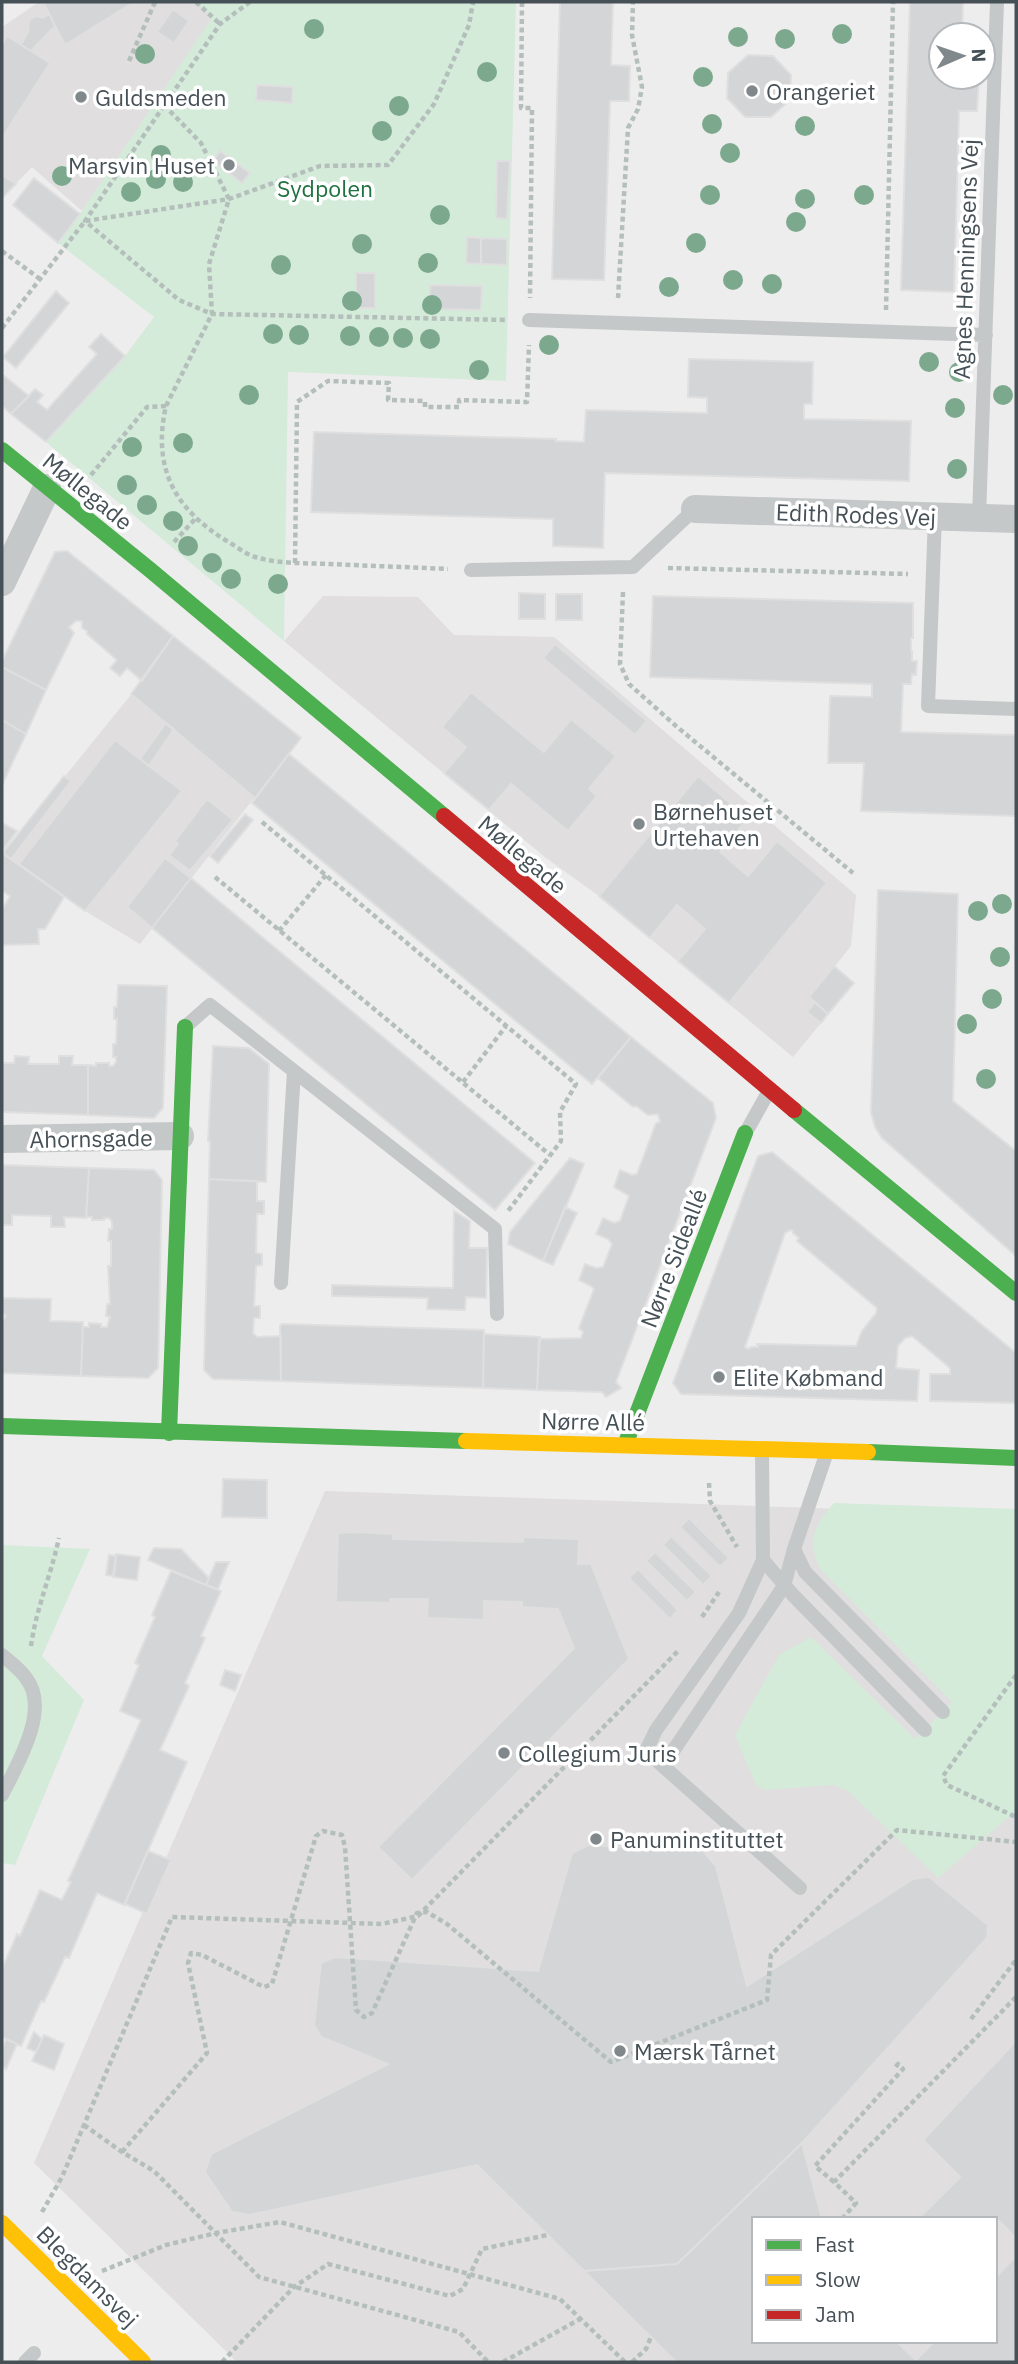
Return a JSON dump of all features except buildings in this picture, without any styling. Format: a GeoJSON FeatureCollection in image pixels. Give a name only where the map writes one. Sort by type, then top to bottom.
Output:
{"type":"FeatureCollection","features":[{"type":"Feature","properties":{"kind":"street","name":"Møllegade"},"geometry":{"type":"LineString","coordinates":[[2,450],[149,569],[1016,1293]]}},
{"type":"Feature","properties":{"kind":"street"},"geometry":{"type":"LineString","coordinates":[[2,582],[57,496]]}},
{"type":"Feature","properties":{"kind":"street","name":"Edith Rodes Vej"},"geometry":{"type":"LineString","coordinates":[[695,509],[1016,519]]}},
{"type":"Feature","properties":{"kind":"street"},"geometry":{"type":"LineString","coordinates":[[169,1433],[185,1027]]}},
{"type":"Feature","properties":{"kind":"street","name":"Nørre Sideallé"},"geometry":{"type":"LineString","coordinates":[[625,1445],[745,1133]]}},
{"type":"Feature","properties":{"kind":"street","name":"Ahornsgade"},"geometry":{"type":"LineString","coordinates":[[2,1139],[180,1136]]}},
{"type":"Feature","properties":{"kind":"street","name":"Nørre Allé"},"geometry":{"type":"LineString","coordinates":[[2,1426],[1016,1458]]}},
{"type":"Feature","properties":{"kind":"street","name":"Blegdamsvej"},"geometry":{"type":"LineString","coordinates":[[2,2222],[143,2362]]}},
{"type":"Feature","properties":{"kind":"lane","name":"Agnes Henningsens Vej"},"geometry":{"type":"LineString","coordinates":[[979,517],[997,2]]}},
{"type":"Feature","properties":{"kind":"lane"},"geometry":{"type":"LineString","coordinates":[[529,320],[986,335]]}},
{"type":"Feature","properties":{"kind":"lane"},"geometry":{"type":"LineString","coordinates":[[471,569],[629,567],[695,509]]}},
{"type":"Feature","properties":{"kind":"lane"},"geometry":{"type":"LineString","coordinates":[[935,516],[928,706],[1016,709]]}},
{"type":"Feature","properties":{"kind":"lane"},"geometry":{"type":"LineString","coordinates":[[185,1027],[210,1005],[495,1229],[497,1314]]}},
{"type":"Feature","properties":{"kind":"lane"},"geometry":{"type":"LineString","coordinates":[[281,1283],[294,1071]]}},
{"type":"Feature","properties":{"kind":"lane","name":"Nørre Sideallé"},"geometry":{"type":"LineString","coordinates":[[745,1133],[770,1090]]}},
{"type":"Feature","properties":{"kind":"lane"},"geometry":{"type":"LineString","coordinates":[[762,1448],[763,1560],[739,1613],[656,1730],[646,1751],[800,1888]]}},
{"type":"Feature","properties":{"kind":"lane"},"geometry":{"type":"LineString","coordinates":[[663,1766],[784,1586],[828,1450]]}},
{"type":"Feature","properties":{"kind":"lane"},"geometry":{"type":"LineString","coordinates":[[794,1549],[805,1572],[943,1712]]}},
{"type":"Feature","properties":{"kind":"lane"},"geometry":{"type":"LineString","coordinates":[[763,1560],[784,1586],[925,1730]]}},
{"type":"Feature","properties":{"kind":"lane"},"geometry":{"type":"LineString","coordinates":[[2,1656],[27,1678],[37,1701],[27,1746],[2,1795]]}},
{"type":"Feature","properties":{"kind":"path"},"geometry":{"type":"LineString","coordinates":[[129,61],[155,2]]}},
{"type":"Feature","properties":{"kind":"path"},"geometry":{"type":"LineString","coordinates":[[197,2],[220,24]]}},
{"type":"Feature","properties":{"kind":"path"},"geometry":{"type":"LineString","coordinates":[[2,328],[85,221],[220,24],[250,2]]}},
{"type":"Feature","properties":{"kind":"path"},"geometry":{"type":"LineString","coordinates":[[85,221],[229,199],[320,166],[388,164],[434,104],[469,25],[473,2]]}},
{"type":"Feature","properties":{"kind":"path"},"geometry":{"type":"LineString","coordinates":[[295,563],[297,402],[328,381],[388,383],[388,400],[425,401],[425,407],[459,407],[459,400],[527,402],[532,108],[521,108],[522,2]]}},
{"type":"Feature","properties":{"kind":"path"},"geometry":{"type":"LineString","coordinates":[[617,323],[628,128],[638,108],[642,87],[632,35],[633,2]]}},
{"type":"Feature","properties":{"kind":"path"},"geometry":{"type":"LineString","coordinates":[[886,332],[893,2]]}},
{"type":"Feature","properties":{"kind":"path"},"geometry":{"type":"LineString","coordinates":[[163,105],[201,143],[229,199],[209,264],[212,314],[166,406],[163,421],[161,457],[173,491],[195,518],[254,557],[295,563],[471,569]]}},
{"type":"Feature","properties":{"kind":"path"},"geometry":{"type":"LineString","coordinates":[[85,221],[178,300],[212,314],[529,320]]}},
{"type":"Feature","properties":{"kind":"path"},"geometry":{"type":"LineString","coordinates":[[2,251],[40,279]]}},
{"type":"Feature","properties":{"kind":"path"},"geometry":{"type":"LineString","coordinates":[[57,496],[147,407],[166,406]]}},
{"type":"Feature","properties":{"kind":"path"},"geometry":{"type":"LineString","coordinates":[[853,873],[686,735],[629,684],[620,664],[629,567],[933,575]]}},
{"type":"Feature","properties":{"kind":"path"},"geometry":{"type":"LineString","coordinates":[[262,822],[576,1084],[560,1112],[561,1142],[495,1229]]}},
{"type":"Feature","properties":{"kind":"path"},"geometry":{"type":"LineString","coordinates":[[279,930],[326,875]]}},
{"type":"Feature","properties":{"kind":"path"},"geometry":{"type":"LineString","coordinates":[[215,877],[550,1155]]}},
{"type":"Feature","properties":{"kind":"path"},"geometry":{"type":"LineString","coordinates":[[463,1082],[506,1026]]}},
{"type":"Feature","properties":{"kind":"path"},"geometry":{"type":"LineString","coordinates":[[707,1447],[710,1501],[743,1557]]}},
{"type":"Feature","properties":{"kind":"path"},"geometry":{"type":"LineString","coordinates":[[27,1678],[34,1623],[52,1573],[59,1538]]}},
{"type":"Feature","properties":{"kind":"path"},"geometry":{"type":"LineString","coordinates":[[700,1620],[721,1588]]}},
{"type":"Feature","properties":{"kind":"path"},"geometry":{"type":"LineString","coordinates":[[23,2244],[62,2177],[172,1917],[382,1924],[418,1916],[686,1641]]}},
{"type":"Feature","properties":{"kind":"path"},"geometry":{"type":"LineString","coordinates":[[1016,1675],[943,1776],[947,1785],[1016,1817]]}},
{"type":"Feature","properties":{"kind":"path"},"geometry":{"type":"LineString","coordinates":[[122,2152],[207,2053],[188,1963],[191,1953],[202,1955],[264,1987],[272,1984],[316,1836],[323,1831],[342,1835],[345,1847],[356,2010],[364,2017],[372,2013],[417,1913],[427,1912],[447,1924],[611,2062],[768,2000],[771,1955],[897,1830],[1016,1842]]}},
{"type":"Feature","properties":{"kind":"path"},"geometry":{"type":"LineString","coordinates":[[971,2019],[1016,1960]]}},
{"type":"Feature","properties":{"kind":"path"},"geometry":{"type":"LineString","coordinates":[[834,2182],[1016,1997]]}},
{"type":"Feature","properties":{"kind":"path"},"geometry":{"type":"LineString","coordinates":[[844,2217],[856,2203],[816,2166],[903,2069],[898,2064],[894,2069]]}},
{"type":"Feature","properties":{"kind":"path"},"geometry":{"type":"LineString","coordinates":[[84,2125],[154,2171],[259,2277],[459,2332],[488,2362]]}},
{"type":"Feature","properties":{"kind":"path"},"geometry":{"type":"LineString","coordinates":[[65,2285],[166,2245],[280,2222],[560,2299],[625,2362]]}},
{"type":"Feature","properties":{"kind":"path"},"geometry":{"type":"LineString","coordinates":[[222,2362],[294,2287],[328,2264],[450,2296],[463,2288],[482,2249],[547,2235]]}},
{"type":"Feature","properties":{"kind":"path"},"geometry":{"type":"LineString","coordinates":[[503,2362],[580,2319]]}},
{"type":"Feature","properties":{"kind":"path"},"geometry":{"type":"LineString","coordinates":[[632,2362],[646,2349],[650,2337]]}},
{"type":"Feature","properties":{"kind":"shaded area","name":"Guldsmeden"},"geometry":{"type":"Polygon","coordinates":[[[39,2],[197,2],[213,18],[82,211],[32,167],[2,198],[2,27],[39,2]]]}},
{"type":"Feature","properties":{"kind":"shaded area","name":"Børnehuset Urtehaven"},"geometry":{"type":"Polygon","coordinates":[[[323,596],[418,597],[454,635],[554,637],[856,895],[851,946],[835,966],[854,983],[793,1057],[599,896],[546,858],[284,641],[323,596]]]}},
{"type":"Feature","properties":{"kind":"shaded area"},"geometry":{"type":"Polygon","coordinates":[[[173,636],[301,738],[140,944],[85,911],[3,853],[142,681],[173,636]]]}},
{"type":"Feature","properties":{"kind":"shaded area","name":"Panuminstituttet"},"geometry":{"type":"Polygon","coordinates":[[[325,1491],[1016,1515],[1016,2362],[237,2362],[34,2163],[325,1491]]]}},
{"type":"Feature","properties":{"kind":"green space","name":"Sydpolen"},"geometry":{"type":"Polygon","coordinates":[[[197,2],[516,2],[506,381],[288,372],[284,641],[46,442],[125,356],[154,317],[58,243],[212,18],[197,2]]]}},
{"type":"Feature","properties":{"kind":"green space"},"geometry":{"type":"Polygon","coordinates":[[[834,1503],[1016,1509],[1016,1811],[938,1878],[848,1791],[834,1785],[764,1790],[756,1785],[735,1735],[779,1655],[811,1637],[915,1739],[952,1702],[819,1568],[814,1548],[814,1533],[834,1503]]]}},
{"type":"Feature","properties":{"kind":"green space"},"geometry":{"type":"Polygon","coordinates":[[[2,1545],[90,1549],[42,1656],[84,1700],[15,1865],[2,1863],[2,1545]]]}},
{"type":"Feature","properties":{"kind":"traffic: fast"},"geometry":{"type":"LineString","coordinates":[[2,450],[444,816]]}},
{"type":"Feature","properties":{"kind":"traffic: fast"},"geometry":{"type":"LineString","coordinates":[[169,1433],[185,1027]]}},
{"type":"Feature","properties":{"kind":"traffic: fast"},"geometry":{"type":"LineString","coordinates":[[794,1110],[1016,1293]]}},
{"type":"Feature","properties":{"kind":"traffic: fast"},"geometry":{"type":"LineString","coordinates":[[625,1445],[745,1133]]}},
{"type":"Feature","properties":{"kind":"traffic: fast"},"geometry":{"type":"LineString","coordinates":[[2,1426],[466,1441]]}},
{"type":"Feature","properties":{"kind":"traffic: fast"},"geometry":{"type":"LineString","coordinates":[[868,1452],[1016,1458]]}},
{"type":"Feature","properties":{"kind":"traffic: slow"},"geometry":{"type":"LineString","coordinates":[[466,1441],[868,1452]]}},
{"type":"Feature","properties":{"kind":"traffic: slow"},"geometry":{"type":"LineString","coordinates":[[2,2223],[143,2362]]}},
{"type":"Feature","properties":{"kind":"traffic: jam"},"geometry":{"type":"LineString","coordinates":[[444,816],[794,1110]]}},
{"type":"Feature","properties":{"kind":"place","name":"Orangeriet"},"geometry":{"type":"Point","coordinates":[752,91]}},
{"type":"Feature","properties":{"kind":"place","name":"Guldsmeden"},"geometry":{"type":"Point","coordinates":[81,97]}},
{"type":"Feature","properties":{"kind":"place","name":"Marsvin Huset"},"geometry":{"type":"Point","coordinates":[229,165]}},
{"type":"Feature","properties":{"kind":"place","name":"Børnehuset Urtehaven"},"geometry":{"type":"Point","coordinates":[639,824]}},
{"type":"Feature","properties":{"kind":"place","name":"Elite Købmand"},"geometry":{"type":"Point","coordinates":[719,1377]}},
{"type":"Feature","properties":{"kind":"place","name":"Collegium Juris"},"geometry":{"type":"Point","coordinates":[504,1753]}},
{"type":"Feature","properties":{"kind":"place","name":"Panuminstituttet"},"geometry":{"type":"Point","coordinates":[596,1839]}},
{"type":"Feature","properties":{"kind":"place","name":"Mærsk Tårnet"},"geometry":{"type":"Point","coordinates":[620,2051]}}]}
